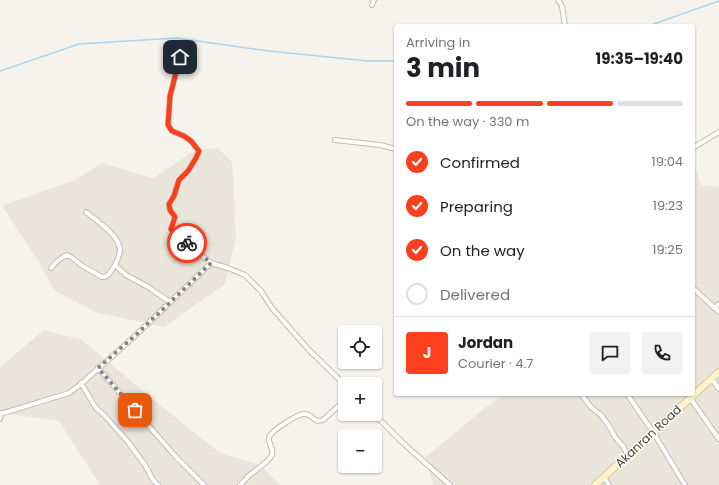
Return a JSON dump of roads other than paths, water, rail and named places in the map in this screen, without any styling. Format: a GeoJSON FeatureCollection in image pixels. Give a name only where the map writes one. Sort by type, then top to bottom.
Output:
{"type":"FeatureCollection","features":[{"type":"Feature","properties":{"kind":"main road","name":"Akanran Road"},"geometry":{"type":"LineString","coordinates":[[695,394],[719,372]]}},
{"type":"Feature","properties":{"kind":"main road","name":"Akanran Road"},"geometry":{"type":"LineString","coordinates":[[595,485],[692,396]]}},
{"type":"Feature","properties":{"kind":"street"},"geometry":{"type":"LineString","coordinates":[[372,5],[374,0]]}},
{"type":"Feature","properties":{"kind":"street"},"geometry":{"type":"LineString","coordinates":[[558,0],[562,6],[565,24]]}},
{"type":"Feature","properties":{"kind":"street"},"geometry":{"type":"LineString","coordinates":[[180,57],[170,96],[168,125],[172,131],[191,141],[199,151],[188,171],[179,180],[174,196],[169,204],[170,210],[175,217],[171,229],[211,263],[245,275],[261,291],[272,308],[309,350],[338,378]]}},
{"type":"Feature","properties":{"kind":"street"},"geometry":{"type":"LineString","coordinates":[[695,147],[719,132]]}},
{"type":"Feature","properties":{"kind":"street"},"geometry":{"type":"LineString","coordinates":[[335,140],[380,145],[394,148]]}},
{"type":"Feature","properties":{"kind":"street"},"geometry":{"type":"LineString","coordinates":[[51,268],[55,262],[67,255],[104,278],[115,265],[120,251],[119,246],[112,234],[86,212]]}},
{"type":"Feature","properties":{"kind":"street"},"geometry":{"type":"LineString","coordinates":[[0,420],[0,413],[69,392],[82,383],[136,335],[211,263]]}},
{"type":"Feature","properties":{"kind":"street"},"geometry":{"type":"LineString","coordinates":[[115,265],[126,275],[148,287],[170,302]]}},
{"type":"Feature","properties":{"kind":"street"},"geometry":{"type":"LineString","coordinates":[[695,290],[719,312]]}},
{"type":"Feature","properties":{"kind":"street"},"geometry":{"type":"LineString","coordinates":[[714,308],[719,304]]}},
{"type":"Feature","properties":{"kind":"street"},"geometry":{"type":"LineString","coordinates":[[98,368],[177,458],[204,485]]}},
{"type":"Feature","properties":{"kind":"street"},"geometry":{"type":"LineString","coordinates":[[712,379],[719,388]]}},
{"type":"Feature","properties":{"kind":"street"},"geometry":{"type":"LineString","coordinates":[[82,383],[96,408],[105,416],[137,453],[158,485]]}},
{"type":"Feature","properties":{"kind":"street"},"geometry":{"type":"LineString","coordinates":[[583,396],[591,407],[601,415],[628,455]]}},
{"type":"Feature","properties":{"kind":"street"},"geometry":{"type":"LineString","coordinates":[[628,396],[686,485]]}},
{"type":"Feature","properties":{"kind":"street"},"geometry":{"type":"LineString","coordinates":[[690,398],[719,439]]}},
{"type":"Feature","properties":{"kind":"street"},"geometry":{"type":"LineString","coordinates":[[240,485],[270,459],[272,455],[272,450],[268,439],[270,434],[282,425],[303,414],[310,415],[320,422],[338,406]]}},
{"type":"Feature","properties":{"kind":"street"},"geometry":{"type":"LineString","coordinates":[[381,421],[450,485]]}},
{"type":"Feature","properties":{"kind":"street"},"geometry":{"type":"LineString","coordinates":[[604,477],[609,485]]}},
{"type":"Feature","properties":{"kind":"waterway"},"geometry":{"type":"LineString","coordinates":[[654,24],[719,1]]}},
{"type":"Feature","properties":{"kind":"waterway"},"geometry":{"type":"LineString","coordinates":[[0,71],[79,44],[176,38],[269,51],[368,61],[394,61]]}}]}
